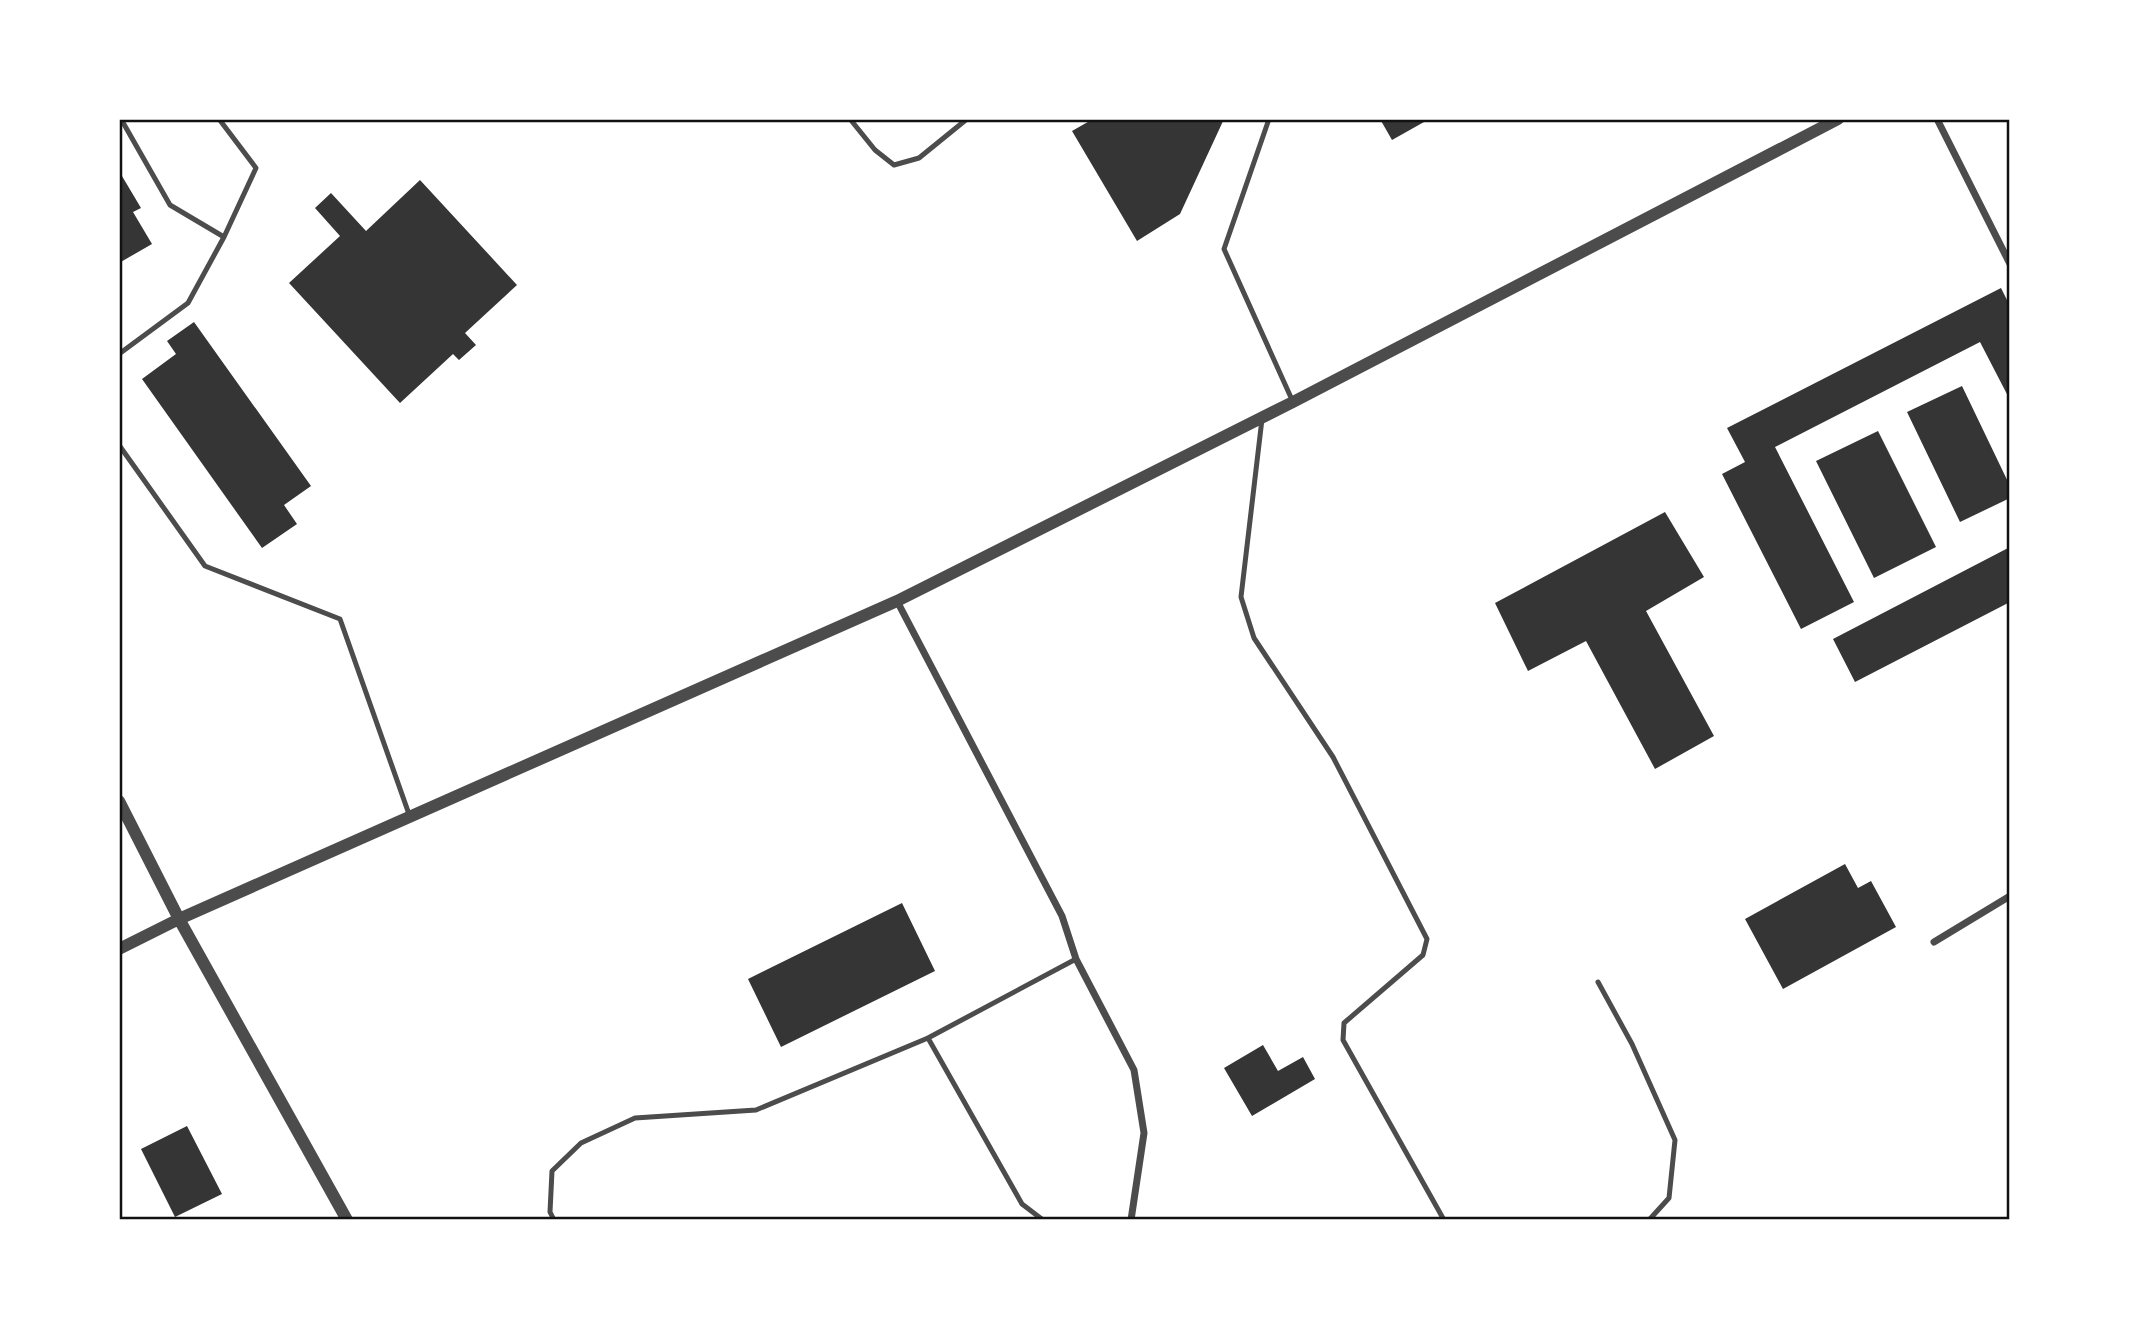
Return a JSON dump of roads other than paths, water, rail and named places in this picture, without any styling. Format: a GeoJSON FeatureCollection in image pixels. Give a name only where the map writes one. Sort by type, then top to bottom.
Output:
{"type":"FeatureCollection","features":[{"type":"Feature","properties":{"kind":"street"},"geometry":{"type":"LineString","coordinates":[[119,949],[179,919],[897,601],[1293,402],[1838,119]]}},
{"type":"Feature","properties":{"kind":"street"},"geometry":{"type":"LineString","coordinates":[[1937,119],[2010,264]]}},
{"type":"Feature","properties":{"kind":"street"},"geometry":{"type":"LineString","coordinates":[[897,601],[1062,916],[1076,959],[1134,1070],[1144,1133],[1131,1220]]}},
{"type":"Feature","properties":{"kind":"street"},"geometry":{"type":"LineString","coordinates":[[119,801],[179,919],[347,1220]]}},
{"type":"Feature","properties":{"kind":"street"},"geometry":{"type":"LineString","coordinates":[[1934,942],[2010,896]]}},
{"type":"Feature","properties":{"kind":"lane"},"geometry":{"type":"LineString","coordinates":[[121,119],[170,205],[224,237]]}},
{"type":"Feature","properties":{"kind":"lane"},"geometry":{"type":"LineString","coordinates":[[119,354],[187,303],[224,237],[256,168],[219,119]]}},
{"type":"Feature","properties":{"kind":"lane"},"geometry":{"type":"LineString","coordinates":[[850,119],[875,150],[894,165],[919,158],[967,119]]}},
{"type":"Feature","properties":{"kind":"lane"},"geometry":{"type":"LineString","coordinates":[[1269,119],[1224,249],[1293,402]]}},
{"type":"Feature","properties":{"kind":"lane"},"geometry":{"type":"LineString","coordinates":[[1262,417],[1241,597],[1254,638],[1333,757],[1427,939],[1423,955],[1344,1024],[1343,1040],[1444,1220]]}},
{"type":"Feature","properties":{"kind":"lane"},"geometry":{"type":"LineString","coordinates":[[119,444],[205,566],[340,619],[410,817]]}},
{"type":"Feature","properties":{"kind":"lane"},"geometry":{"type":"LineString","coordinates":[[554,1220],[550,1212],[552,1171],[581,1143],[635,1118],[756,1110],[928,1038],[1076,959]]}},
{"type":"Feature","properties":{"kind":"lane"},"geometry":{"type":"LineString","coordinates":[[1598,982],[1632,1044],[1675,1140],[1669,1198],[1648,1220]]}},
{"type":"Feature","properties":{"kind":"lane"},"geometry":{"type":"LineString","coordinates":[[928,1038],[1022,1204],[1043,1220]]}}]}
